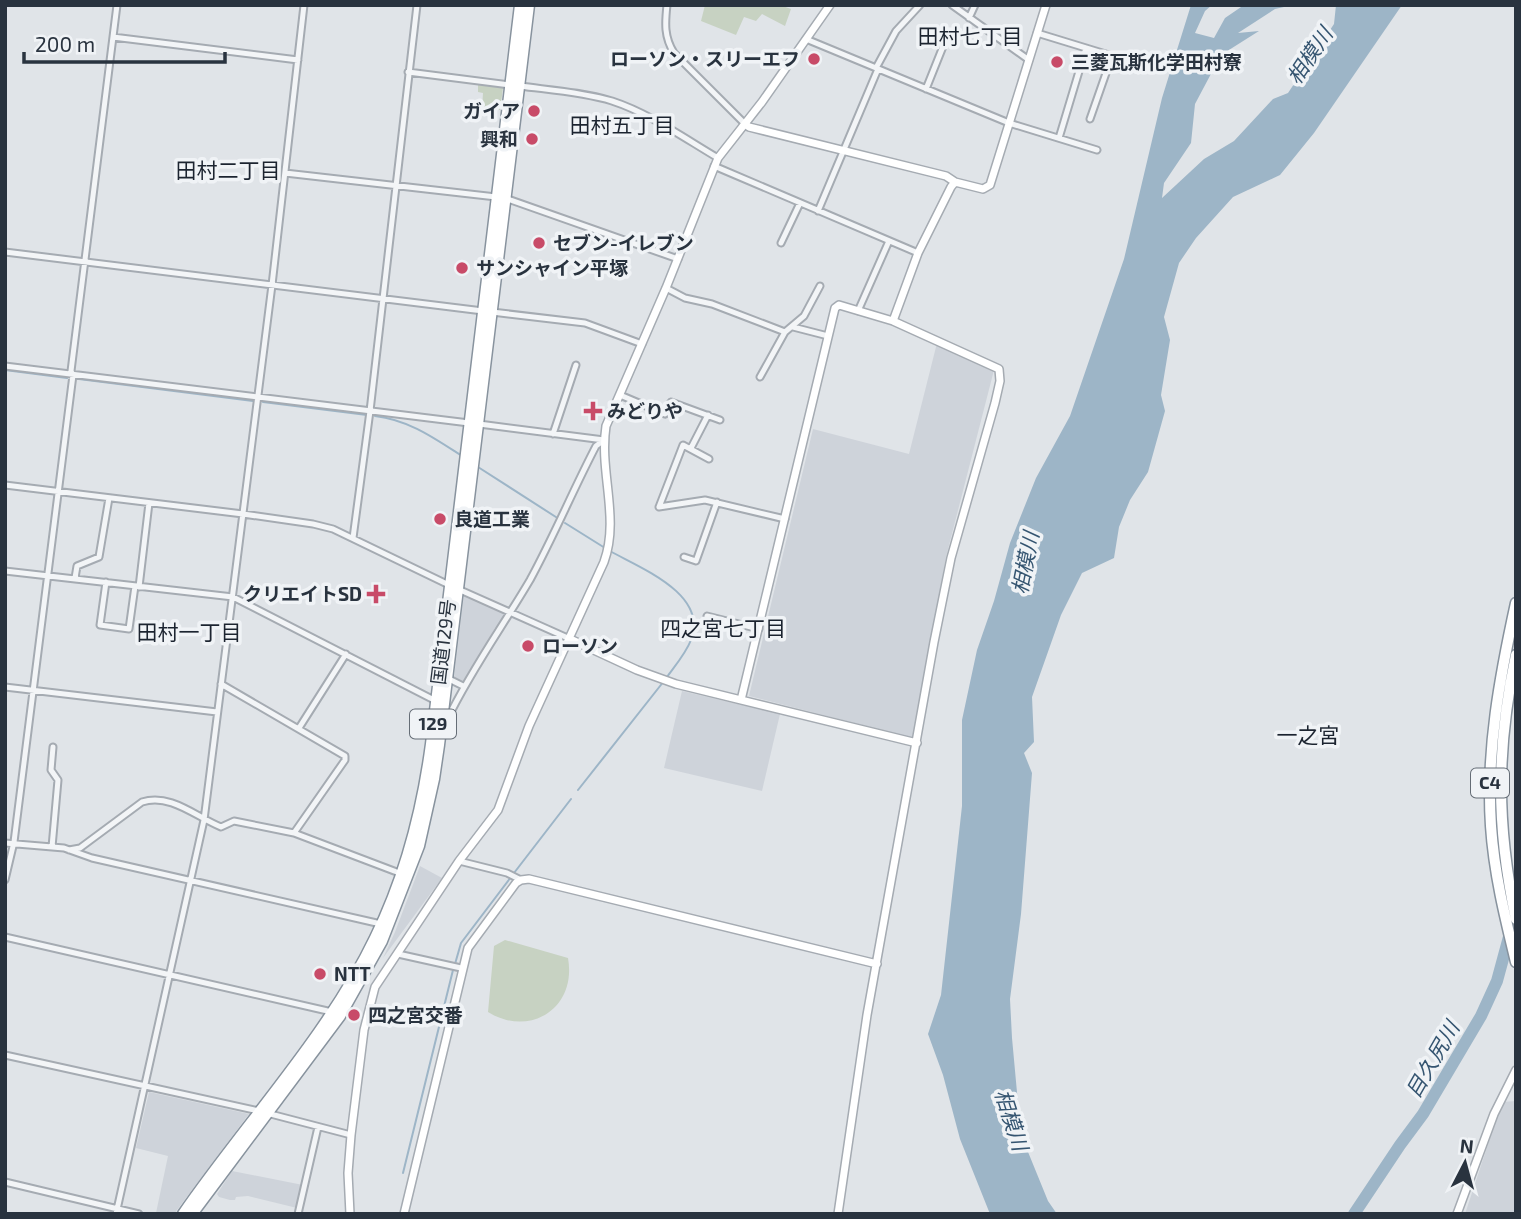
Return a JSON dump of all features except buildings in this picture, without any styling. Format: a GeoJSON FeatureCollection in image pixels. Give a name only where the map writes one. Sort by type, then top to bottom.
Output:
{"type":"FeatureCollection","features":[{"type":"Feature","properties":{"kind":"highway","name":"国道129号"},"geometry":{"type":"LineString","coordinates":[[515,86],[520,5]]}},
{"type":"Feature","properties":{"kind":"highway","name":"国道129号"},"geometry":{"type":"LineString","coordinates":[[405,875],[419,815],[454,587],[515,86],[529,5]]}},
{"type":"Feature","properties":{"kind":"highway","name":"国道129号"},"geometry":{"type":"LineString","coordinates":[[183,1214],[340,1016],[385,925],[427,816],[447,678],[454,587]]}},
{"type":"Feature","properties":{"kind":"highway","name":"C4"},"geometry":{"type":"LineString","coordinates":[[1516,603],[1494,724],[1490,804],[1495,864],[1516,962]]}},
{"type":"Feature","properties":{"kind":"highway","name":"C4"},"geometry":{"type":"LineString","coordinates":[[1516,654],[1504,729],[1500,788],[1503,849],[1516,919]]}},
{"type":"Feature","properties":{"kind":"highway","name":"国道129号"},"geometry":{"type":"LineString","coordinates":[[192,1214],[358,977]]}},
{"type":"Feature","properties":{"kind":"street"},"geometry":{"type":"LineString","coordinates":[[5,880],[14,842],[59,492],[117,5]]}},
{"type":"Feature","properties":{"kind":"street"},"geometry":{"type":"LineString","coordinates":[[117,1211],[204,820],[272,285],[304,5]]}},
{"type":"Feature","properties":{"kind":"street"},"geometry":{"type":"LineString","coordinates":[[353,538],[417,5]]}},
{"type":"Feature","properties":{"kind":"street"},"geometry":{"type":"LineString","coordinates":[[667,5],[665,27],[668,44],[694,74],[749,127],[987,188],[1046,5]]}},
{"type":"Feature","properties":{"kind":"street"},"geometry":{"type":"LineString","coordinates":[[350,1214],[348,1172],[351,1135],[364,1030],[375,987],[502,802],[529,726],[608,550],[611,514],[604,440],[609,418],[666,288],[716,162],[830,5]]}},
{"type":"Feature","properties":{"kind":"street"},"geometry":{"type":"LineString","coordinates":[[818,211],[877,69],[897,31],[920,5]]}},
{"type":"Feature","properties":{"kind":"street"},"geometry":{"type":"LineString","coordinates":[[952,5],[1029,60]]}},
{"type":"Feature","properties":{"kind":"street"},"geometry":{"type":"LineString","coordinates":[[969,18],[975,5]]}},
{"type":"Feature","properties":{"kind":"street"},"geometry":{"type":"LineString","coordinates":[[1037,33],[1122,59]]}},
{"type":"Feature","properties":{"kind":"street"},"geometry":{"type":"LineString","coordinates":[[113,37],[298,60]]}},
{"type":"Feature","properties":{"kind":"street"},"geometry":{"type":"LineString","coordinates":[[806,38],[1009,123],[1097,150]]}},
{"type":"Feature","properties":{"kind":"street"},"geometry":{"type":"LineString","coordinates":[[926,89],[944,44]]}},
{"type":"Feature","properties":{"kind":"street"},"geometry":{"type":"LineString","coordinates":[[1059,138],[1086,48]]}},
{"type":"Feature","properties":{"kind":"street"},"geometry":{"type":"LineString","coordinates":[[1090,119],[1112,56]]}},
{"type":"Feature","properties":{"kind":"street"},"geometry":{"type":"LineString","coordinates":[[408,72],[566,92],[611,101],[637,111],[716,162],[800,203],[918,253]]}},
{"type":"Feature","properties":{"kind":"street"},"geometry":{"type":"LineString","coordinates":[[285,173],[501,197],[678,259]]}},
{"type":"Feature","properties":{"kind":"street"},"geometry":{"type":"LineString","coordinates":[[893,321],[918,253],[940,207],[956,182]]}},
{"type":"Feature","properties":{"kind":"street"},"geometry":{"type":"LineString","coordinates":[[781,243],[800,203]]}},
{"type":"Feature","properties":{"kind":"street"},"geometry":{"type":"LineString","coordinates":[[858,311],[890,241]]}},
{"type":"Feature","properties":{"kind":"street"},"geometry":{"type":"LineString","coordinates":[[5,252],[585,323],[642,344]]}},
{"type":"Feature","properties":{"kind":"street"},"geometry":{"type":"LineString","coordinates":[[760,377],[785,332],[804,316],[820,286]]}},
{"type":"Feature","properties":{"kind":"street"},"geometry":{"type":"LineString","coordinates":[[666,288],[685,298],[712,304],[785,332]]}},
{"type":"Feature","properties":{"kind":"street"},"geometry":{"type":"LineString","coordinates":[[741,700],[835,308],[839,305],[893,321],[994,365],[1000,374],[995,403],[951,558],[861,1054],[838,1214]]}},
{"type":"Feature","properties":{"kind":"street"},"geometry":{"type":"LineString","coordinates":[[793,327],[828,336]]}},
{"type":"Feature","properties":{"kind":"street"},"geometry":{"type":"LineString","coordinates":[[552,434],[576,365]]}},
{"type":"Feature","properties":{"kind":"street"},"geometry":{"type":"LineString","coordinates":[[5,366],[604,440]]}},
{"type":"Feature","properties":{"kind":"street"},"geometry":{"type":"LineString","coordinates":[[620,395],[665,414],[671,402],[720,420]]}},
{"type":"Feature","properties":{"kind":"street"},"geometry":{"type":"LineString","coordinates":[[691,448],[708,415]]}},
{"type":"Feature","properties":{"kind":"street"},"geometry":{"type":"LineString","coordinates":[[442,718],[448,718],[463,686],[511,612],[558,528],[596,446],[604,440]]}},
{"type":"Feature","properties":{"kind":"street"},"geometry":{"type":"LineString","coordinates":[[709,458],[683,445],[659,508],[705,500],[785,519]]}},
{"type":"Feature","properties":{"kind":"street"},"geometry":{"type":"LineString","coordinates":[[5,485],[243,514],[332,529],[658,678],[917,743]]}},
{"type":"Feature","properties":{"kind":"street"},"geometry":{"type":"LineString","coordinates":[[75,579],[77,566],[99,557],[109,498]]}},
{"type":"Feature","properties":{"kind":"street"},"geometry":{"type":"LineString","coordinates":[[684,557],[695,561],[717,502]]}},
{"type":"Feature","properties":{"kind":"street"},"geometry":{"type":"LineString","coordinates":[[106,582],[100,625],[129,629],[149,503]]}},
{"type":"Feature","properties":{"kind":"street"},"geometry":{"type":"LineString","coordinates":[[5,570],[233,597],[436,701]]}},
{"type":"Feature","properties":{"kind":"street"},"geometry":{"type":"LineString","coordinates":[[706,616],[758,629]]}},
{"type":"Feature","properties":{"kind":"street"},"geometry":{"type":"LineString","coordinates":[[299,728],[346,654]]}},
{"type":"Feature","properties":{"kind":"street"},"geometry":{"type":"LineString","coordinates":[[447,678],[463,686]]}},
{"type":"Feature","properties":{"kind":"street"},"geometry":{"type":"LineString","coordinates":[[221,684],[345,756],[345,760],[294,833]]}},
{"type":"Feature","properties":{"kind":"street"},"geometry":{"type":"LineString","coordinates":[[5,687],[217,712]]}},
{"type":"Feature","properties":{"kind":"street"},"geometry":{"type":"LineString","coordinates":[[445,694],[457,699]]}},
{"type":"Feature","properties":{"kind":"street"},"geometry":{"type":"LineString","coordinates":[[52,847],[58,780],[51,770],[53,747]]}},
{"type":"Feature","properties":{"kind":"street"},"geometry":{"type":"LineString","coordinates":[[69,850],[80,848],[142,802],[152,799],[173,803],[221,827],[234,821],[294,833],[405,875]]}},
{"type":"Feature","properties":{"kind":"street"},"geometry":{"type":"LineString","coordinates":[[5,843],[69,850],[92,858],[385,925]]}},
{"type":"Feature","properties":{"kind":"street"},"geometry":{"type":"LineString","coordinates":[[459,861],[877,964]]}},
{"type":"Feature","properties":{"kind":"street"},"geometry":{"type":"LineString","coordinates":[[404,1214],[461,968],[468,948],[518,877]]}},
{"type":"Feature","properties":{"kind":"street"},"geometry":{"type":"LineString","coordinates":[[5,937],[332,1012]]}},
{"type":"Feature","properties":{"kind":"street"},"geometry":{"type":"LineString","coordinates":[[398,954],[461,968]]}},
{"type":"Feature","properties":{"kind":"street"},"geometry":{"type":"LineString","coordinates":[[358,977],[375,987]]}},
{"type":"Feature","properties":{"kind":"street"},"geometry":{"type":"LineString","coordinates":[[5,1055],[262,1112],[351,1135]]}},
{"type":"Feature","properties":{"kind":"street"},"geometry":{"type":"LineString","coordinates":[[1457,1214],[1480,1149],[1516,1070]]}},
{"type":"Feature","properties":{"kind":"street"},"geometry":{"type":"LineString","coordinates":[[298,1214],[318,1127]]}},
{"type":"Feature","properties":{"kind":"street"},"geometry":{"type":"LineString","coordinates":[[5,1182],[117,1211],[139,1214]]}},
{"type":"Feature","properties":{"kind":"shaded area"},"geometry":{"type":"Polygon","coordinates":[[[937,343],[994,370],[946,557],[913,738],[749,696],[813,429],[909,454],[937,343]]]}},
{"type":"Feature","properties":{"kind":"shaded area"},"geometry":{"type":"Polygon","coordinates":[[[464,594],[505,614],[463,683],[454,678],[464,594]]]}},
{"type":"Feature","properties":{"kind":"shaded area"},"geometry":{"type":"Polygon","coordinates":[[[682,691],[780,714],[762,791],[664,768],[682,691]]]}},
{"type":"Feature","properties":{"kind":"shaded area"},"geometry":{"type":"Polygon","coordinates":[[[420,866],[442,878],[383,958],[395,932],[420,866]]]}},
{"type":"Feature","properties":{"kind":"shaded area"},"geometry":{"type":"Polygon","coordinates":[[[149,1092],[249,1114],[174,1214],[156,1213],[168,1156],[136,1148],[149,1092]]]}},
{"type":"Feature","properties":{"kind":"shaded area"},"geometry":{"type":"Polygon","coordinates":[[[1516,1101],[1516,1214],[1465,1214],[1502,1102],[1516,1101]]]}},
{"type":"Feature","properties":{"kind":"shaded area"},"geometry":{"type":"Polygon","coordinates":[[[232,1171],[303,1185],[297,1208],[248,1196],[236,1197],[235,1200],[219,1197],[217,1194],[232,1171]]]}},
{"type":"Feature","properties":{"kind":"green space"},"geometry":{"type":"Polygon","coordinates":[[[705,5],[780,5],[791,9],[785,26],[762,14],[756,21],[744,17],[736,35],[701,21],[705,5]]]}},
{"type":"Feature","properties":{"kind":"green space"},"geometry":{"type":"Polygon","coordinates":[[[478,85],[503,88],[500,110],[482,108],[483,93],[478,92],[478,85]]]}},
{"type":"Feature","properties":{"kind":"green space"},"geometry":{"type":"Polygon","coordinates":[[[505,940],[568,958],[569,976],[558,1004],[547,1014],[534,1020],[519,1022],[488,1012],[494,946],[505,940]]]}},
{"type":"Feature","properties":{"kind":"water","name":"相模川"},"geometry":{"type":"Polygon","coordinates":[[[1191,5],[1212,5],[1205,11],[1195,33],[1214,38],[1225,18],[1244,5],[1293,5],[1275,9],[1238,33],[1259,31],[1221,55],[1195,104],[1191,143],[1164,183],[1162,198],[1204,159],[1234,141],[1273,99],[1288,93],[1334,24],[1336,5],[1402,5],[1314,133],[1280,175],[1233,197],[1196,238],[1179,263],[1164,317],[1170,340],[1161,395],[1165,411],[1148,472],[1130,500],[1119,527],[1114,558],[1082,573],[1061,615],[1032,697],[1034,742],[1024,753],[1032,773],[1021,914],[1010,999],[1012,1038],[1019,1114],[1026,1147],[1048,1201],[1057,1214],[990,1214],[960,1139],[943,1075],[928,1034],[941,995],[962,806],[962,720],[977,650],[1010,543],[1036,478],[1070,416],[1124,259],[1162,98],[1191,5]]]}},
{"type":"Feature","properties":{"kind":"waterway"},"geometry":{"type":"LineString","coordinates":[[5,370],[67,378]]}},
{"type":"Feature","properties":{"kind":"waterway"},"geometry":{"type":"LineString","coordinates":[[79,379],[253,401]]}},
{"type":"Feature","properties":{"kind":"waterway"},"geometry":{"type":"LineString","coordinates":[[263,402],[367,415]]}},
{"type":"Feature","properties":{"kind":"waterway"},"geometry":{"type":"LineString","coordinates":[[375,416],[410,426],[462,456]]}},
{"type":"Feature","properties":{"kind":"waterway"},"geometry":{"type":"LineString","coordinates":[[478,467],[559,519]]}},
{"type":"Feature","properties":{"kind":"waterway"},"geometry":{"type":"LineString","coordinates":[[565,523],[605,548]]}},
{"type":"Feature","properties":{"kind":"waterway"},"geometry":{"type":"LineString","coordinates":[[610,551],[668,585],[681,596],[690,609],[694,624],[691,640],[667,677]]}},
{"type":"Feature","properties":{"kind":"waterway"},"geometry":{"type":"LineString","coordinates":[[578,790],[664,681]]}},
{"type":"Feature","properties":{"kind":"waterway"},"geometry":{"type":"LineString","coordinates":[[514,873],[571,799]]}},
{"type":"Feature","properties":{"kind":"waterway"},"geometry":{"type":"LineString","coordinates":[[455,964],[461,943],[511,877]]}},
{"type":"Feature","properties":{"kind":"waterway","name":"目久尻川"},"geometry":{"type":"LineString","coordinates":[[1354,1214],[1423,1114],[1481,1016],[1497,981],[1516,911]]}},
{"type":"Feature","properties":{"kind":"waterway"},"geometry":{"type":"LineString","coordinates":[[403,1173],[453,970]]}},
{"type":"Feature","properties":{"kind":"place","name":"ローソン・スリーエフ"},"geometry":{"type":"Point","coordinates":[814,59]}},
{"type":"Feature","properties":{"kind":"place","name":"三菱瓦斯化学田村寮"},"geometry":{"type":"Point","coordinates":[1057,62]}},
{"type":"Feature","properties":{"kind":"place","name":"ガイア"},"geometry":{"type":"Point","coordinates":[534,111]}},
{"type":"Feature","properties":{"kind":"place","name":"興和"},"geometry":{"type":"Point","coordinates":[532,139]}},
{"type":"Feature","properties":{"kind":"place","name":"セブン-イレブン"},"geometry":{"type":"Point","coordinates":[539,243]}},
{"type":"Feature","properties":{"kind":"place","name":"サンシャイン平塚"},"geometry":{"type":"Point","coordinates":[462,268]}},
{"type":"Feature","properties":{"kind":"place","name":"みどりや"},"geometry":{"type":"Point","coordinates":[593,411]}},
{"type":"Feature","properties":{"kind":"place","name":"良道工業"},"geometry":{"type":"Point","coordinates":[440,519]}},
{"type":"Feature","properties":{"kind":"place","name":"クリエイトSD"},"geometry":{"type":"Point","coordinates":[376,594]}},
{"type":"Feature","properties":{"kind":"place","name":"ローソン"},"geometry":{"type":"Point","coordinates":[528,646]}},
{"type":"Feature","properties":{"kind":"place","name":"NTT"},"geometry":{"type":"Point","coordinates":[320,974]}},
{"type":"Feature","properties":{"kind":"place","name":"四之宮交番"},"geometry":{"type":"Point","coordinates":[354,1015]}},
{"type":"Feature","properties":{"kind":"district","name":"田村七丁目"},"geometry":{"type":"Point","coordinates":[970,37]}},
{"type":"Feature","properties":{"kind":"district","name":"田村五丁目"},"geometry":{"type":"Point","coordinates":[622,126]}},
{"type":"Feature","properties":{"kind":"district","name":"田村二丁目"},"geometry":{"type":"Point","coordinates":[228,171]}},
{"type":"Feature","properties":{"kind":"district","name":"四之宮七丁目"},"geometry":{"type":"Point","coordinates":[723,629]}},
{"type":"Feature","properties":{"kind":"district","name":"田村一丁目"},"geometry":{"type":"Point","coordinates":[189,633]}},
{"type":"Feature","properties":{"kind":"district","name":"一之宮"},"geometry":{"type":"Point","coordinates":[1308,736]}}]}
